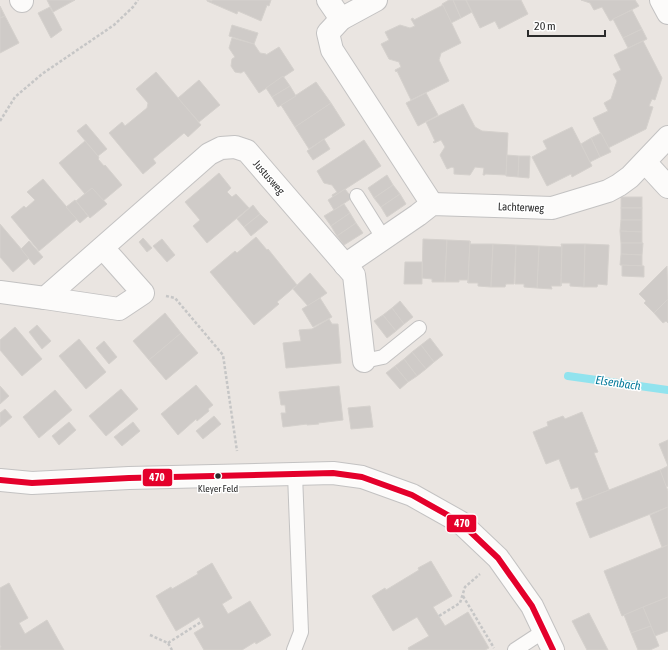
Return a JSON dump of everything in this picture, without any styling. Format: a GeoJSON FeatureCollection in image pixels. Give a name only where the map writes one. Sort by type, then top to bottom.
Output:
{"type":"FeatureCollection","features":[{"type":"Feature","properties":{"kind":"street"},"geometry":{"type":"LineString","coordinates":[[328,0],[341,19]]}},
{"type":"Feature","properties":{"kind":"street"},"geometry":{"type":"LineString","coordinates":[[345,265],[432,204],[332,50],[328,33],[341,19],[376,0]]}},
{"type":"Feature","properties":{"kind":"street"},"geometry":{"type":"LineString","coordinates":[[661,0],[668,13]]}},
{"type":"Feature","properties":{"kind":"street","name":"Lachterweg"},"geometry":{"type":"LineString","coordinates":[[432,204],[552,208],[619,185],[645,162],[668,137]]}},
{"type":"Feature","properties":{"kind":"street","name":"Justusweg"},"geometry":{"type":"LineString","coordinates":[[45,298],[209,154],[221,148],[235,147],[247,151],[354,275],[364,361]]}},
{"type":"Feature","properties":{"kind":"street"},"geometry":{"type":"LineString","coordinates":[[645,162],[668,186]]}},
{"type":"Feature","properties":{"kind":"street"},"geometry":{"type":"LineString","coordinates":[[0,292],[119,309],[143,293],[103,248]]}},
{"type":"Feature","properties":{"kind":"street"},"geometry":{"type":"LineString","coordinates":[[0,480],[32,483],[130,478],[333,473],[362,477],[412,495],[460,522],[498,558],[532,606],[549,641]]}},
{"type":"Feature","properties":{"kind":"lane"},"geometry":{"type":"LineString","coordinates":[[357,196],[384,239]]}},
{"type":"Feature","properties":{"kind":"lane"},"geometry":{"type":"LineString","coordinates":[[364,361],[384,358],[419,328]]}},
{"type":"Feature","properties":{"kind":"lane"},"geometry":{"type":"LineString","coordinates":[[294,650],[301,632],[295,474]]}},
{"type":"Feature","properties":{"kind":"lane"},"geometry":{"type":"LineString","coordinates":[[515,650],[549,641]]}},
{"type":"Feature","properties":{"kind":"path"},"geometry":{"type":"LineString","coordinates":[[0,121],[15,97],[42,74],[114,25],[133,7],[138,0]]}},
{"type":"Feature","properties":{"kind":"path"},"geometry":{"type":"LineString","coordinates":[[143,293],[151,293],[175,298],[223,355],[240,475]]}},
{"type":"Feature","properties":{"kind":"path"},"geometry":{"type":"LineString","coordinates":[[439,616],[460,603],[465,587],[498,558]]}},
{"type":"Feature","properties":{"kind":"path"},"geometry":{"type":"LineString","coordinates":[[462,596],[495,650]]}},
{"type":"Feature","properties":{"kind":"path"},"geometry":{"type":"LineString","coordinates":[[168,643],[201,622]]}},
{"type":"Feature","properties":{"kind":"path"},"geometry":{"type":"LineString","coordinates":[[150,635],[168,643],[172,650]]}},
{"type":"Feature","properties":{"kind":"building"},"geometry":{"type":"Polygon","coordinates":[[[47,0],[75,0],[53,12],[47,0]]]}},
{"type":"Feature","properties":{"kind":"building"},"geometry":{"type":"Polygon","coordinates":[[[207,0],[271,0],[269,6],[267,5],[261,21],[238,11],[237,14],[207,0]]]}},
{"type":"Feature","properties":{"kind":"building"},"geometry":{"type":"Polygon","coordinates":[[[449,0],[453,0],[461,18],[451,23],[442,4],[449,0]]]}},
{"type":"Feature","properties":{"kind":"building"},"geometry":{"type":"Polygon","coordinates":[[[453,0],[466,0],[472,12],[461,18],[453,0]]]}},
{"type":"Feature","properties":{"kind":"building"},"geometry":{"type":"Polygon","coordinates":[[[466,0],[521,0],[528,14],[499,29],[495,21],[480,28],[466,0]]]}},
{"type":"Feature","properties":{"kind":"building"},"geometry":{"type":"Polygon","coordinates":[[[581,0],[635,0],[639,6],[610,21],[602,7],[594,10],[590,3],[581,0]]]}},
{"type":"Feature","properties":{"kind":"building"},"geometry":{"type":"Polygon","coordinates":[[[443,5],[461,43],[441,53],[439,60],[449,81],[411,100],[397,71],[396,72],[395,70],[401,67],[399,62],[389,59],[381,44],[389,40],[385,32],[400,25],[410,28],[415,26],[411,19],[413,18],[414,20],[443,5]]]}},
{"type":"Feature","properties":{"kind":"building"},"geometry":{"type":"Polygon","coordinates":[[[0,6],[5,16],[0,18],[0,6]]]}},
{"type":"Feature","properties":{"kind":"building"},"geometry":{"type":"Polygon","coordinates":[[[50,7],[62,30],[51,38],[38,13],[50,7]]]}},
{"type":"Feature","properties":{"kind":"building"},"geometry":{"type":"Polygon","coordinates":[[[632,10],[642,29],[623,38],[613,19],[632,10]]]}},
{"type":"Feature","properties":{"kind":"building"},"geometry":{"type":"Polygon","coordinates":[[[5,16],[19,43],[0,53],[0,18],[5,16]]]}},
{"type":"Feature","properties":{"kind":"building"},"geometry":{"type":"Polygon","coordinates":[[[232,25],[258,33],[254,44],[229,36],[232,25]]]}},
{"type":"Feature","properties":{"kind":"building"},"geometry":{"type":"Polygon","coordinates":[[[642,29],[647,39],[628,48],[623,38],[642,29]]]}},
{"type":"Feature","properties":{"kind":"building"},"geometry":{"type":"Polygon","coordinates":[[[232,38],[254,44],[260,53],[266,55],[279,47],[294,70],[259,93],[244,71],[241,73],[235,72],[231,66],[232,59],[235,57],[229,48],[232,38]]]}},
{"type":"Feature","properties":{"kind":"building"},"geometry":{"type":"Polygon","coordinates":[[[643,41],[662,78],[655,100],[652,99],[649,106],[653,107],[646,129],[608,148],[593,118],[608,111],[604,103],[611,99],[617,81],[613,74],[621,70],[614,55],[643,41]]]}},
{"type":"Feature","properties":{"kind":"building"},"geometry":{"type":"Polygon","coordinates":[[[156,72],[201,125],[188,137],[184,133],[153,159],[156,163],[143,174],[109,133],[122,122],[125,126],[147,108],[148,103],[136,89],[156,72]]]}},
{"type":"Feature","properties":{"kind":"building"},"geometry":{"type":"Polygon","coordinates":[[[283,76],[290,86],[272,97],[266,88],[283,76]]]}},
{"type":"Feature","properties":{"kind":"building"},"geometry":{"type":"Polygon","coordinates":[[[199,80],[220,105],[199,122],[178,98],[199,80]]]}},
{"type":"Feature","properties":{"kind":"building"},"geometry":{"type":"Polygon","coordinates":[[[316,82],[331,103],[295,127],[281,105],[316,82]]]}},
{"type":"Feature","properties":{"kind":"building"},"geometry":{"type":"Polygon","coordinates":[[[290,86],[296,96],[278,107],[272,97],[290,86]]]}},
{"type":"Feature","properties":{"kind":"building"},"geometry":{"type":"Polygon","coordinates":[[[426,93],[438,115],[418,126],[406,103],[426,93]]]}},
{"type":"Feature","properties":{"kind":"building"},"geometry":{"type":"Polygon","coordinates":[[[331,103],[345,125],[309,149],[295,127],[331,103]]]}},
{"type":"Feature","properties":{"kind":"building"},"geometry":{"type":"Polygon","coordinates":[[[463,104],[475,127],[482,131],[508,133],[506,175],[483,175],[484,168],[475,167],[470,175],[454,174],[454,168],[452,167],[447,169],[440,155],[445,147],[441,140],[434,143],[433,142],[435,141],[426,122],[463,104]]]}},
{"type":"Feature","properties":{"kind":"building"},"geometry":{"type":"Polygon","coordinates":[[[86,124],[107,149],[98,156],[77,131],[86,124]]]}},
{"type":"Feature","properties":{"kind":"building"},"geometry":{"type":"Polygon","coordinates":[[[572,127],[592,166],[572,177],[571,174],[547,186],[532,157],[547,149],[543,141],[572,127]]]}},
{"type":"Feature","properties":{"kind":"building"},"geometry":{"type":"Polygon","coordinates":[[[601,133],[611,152],[600,157],[591,138],[601,133]]]}},
{"type":"Feature","properties":{"kind":"building"},"geometry":{"type":"Polygon","coordinates":[[[591,138],[600,157],[590,162],[581,144],[591,138]]]}},
{"type":"Feature","properties":{"kind":"building"},"geometry":{"type":"Polygon","coordinates":[[[324,139],[330,149],[313,160],[307,151],[324,139]]]}},
{"type":"Feature","properties":{"kind":"building"},"geometry":{"type":"Polygon","coordinates":[[[364,140],[381,166],[333,197],[332,195],[337,192],[332,185],[324,183],[317,171],[364,140]]]}},
{"type":"Feature","properties":{"kind":"building"},"geometry":{"type":"Polygon","coordinates":[[[85,141],[98,156],[98,159],[122,185],[103,201],[92,188],[85,194],[59,163],[85,141]]]}},
{"type":"Feature","properties":{"kind":"building"},"geometry":{"type":"Polygon","coordinates":[[[507,155],[519,156],[518,177],[506,176],[507,155]]]}},
{"type":"Feature","properties":{"kind":"building"},"geometry":{"type":"Polygon","coordinates":[[[519,156],[530,156],[529,178],[518,177],[519,156]]]}},
{"type":"Feature","properties":{"kind":"building"},"geometry":{"type":"Polygon","coordinates":[[[219,173],[231,188],[227,192],[232,197],[236,194],[249,208],[207,243],[193,226],[200,220],[185,202],[219,173]]]}},
{"type":"Feature","properties":{"kind":"building"},"geometry":{"type":"Polygon","coordinates":[[[387,175],[393,185],[374,198],[368,188],[387,175]]]}},
{"type":"Feature","properties":{"kind":"building"},"geometry":{"type":"Polygon","coordinates":[[[43,179],[77,219],[39,251],[11,217],[24,206],[26,208],[35,200],[27,192],[43,179]]]}},
{"type":"Feature","properties":{"kind":"building"},"geometry":{"type":"Polygon","coordinates":[[[393,185],[400,194],[381,207],[374,198],[393,185]]]}},
{"type":"Feature","properties":{"kind":"building"},"geometry":{"type":"Polygon","coordinates":[[[92,188],[107,204],[90,218],[76,201],[92,188]]]}},
{"type":"Feature","properties":{"kind":"building"},"geometry":{"type":"Polygon","coordinates":[[[345,189],[352,198],[334,210],[328,200],[345,189]]]}},
{"type":"Feature","properties":{"kind":"building"},"geometry":{"type":"Polygon","coordinates":[[[400,194],[406,204],[387,217],[381,207],[400,194]]]}},
{"type":"Feature","properties":{"kind":"building"},"geometry":{"type":"Polygon","coordinates":[[[621,197],[642,197],[642,208],[621,208],[621,197]]]}},
{"type":"Feature","properties":{"kind":"building"},"geometry":{"type":"Polygon","coordinates":[[[75,200],[88,216],[80,223],[66,207],[75,200]]]}},
{"type":"Feature","properties":{"kind":"building"},"geometry":{"type":"Polygon","coordinates":[[[344,204],[350,213],[331,226],[324,216],[344,204]]]}},
{"type":"Feature","properties":{"kind":"building"},"geometry":{"type":"Polygon","coordinates":[[[253,205],[260,214],[244,227],[237,219],[253,205]]]}},
{"type":"Feature","properties":{"kind":"building"},"geometry":{"type":"Polygon","coordinates":[[[621,208],[642,208],[642,220],[621,220],[621,208]]]}},
{"type":"Feature","properties":{"kind":"building"},"geometry":{"type":"Polygon","coordinates":[[[350,213],[356,223],[337,236],[331,226],[350,213]]]}},
{"type":"Feature","properties":{"kind":"building"},"geometry":{"type":"Polygon","coordinates":[[[260,214],[268,222],[251,236],[244,227],[260,214]]]}},
{"type":"Feature","properties":{"kind":"building"},"geometry":{"type":"Polygon","coordinates":[[[621,220],[642,220],[642,232],[620,231],[621,220]]]}},
{"type":"Feature","properties":{"kind":"building"},"geometry":{"type":"Polygon","coordinates":[[[356,223],[363,233],[344,245],[337,236],[356,223]]]}},
{"type":"Feature","properties":{"kind":"building"},"geometry":{"type":"Polygon","coordinates":[[[0,224],[29,258],[13,272],[0,257],[0,224]]]}},
{"type":"Feature","properties":{"kind":"building"},"geometry":{"type":"Polygon","coordinates":[[[620,231],[642,232],[642,243],[621,243],[620,231]]]}},
{"type":"Feature","properties":{"kind":"building"},"geometry":{"type":"Polygon","coordinates":[[[256,237],[267,250],[268,249],[297,285],[277,302],[279,304],[254,325],[210,272],[235,251],[237,253],[256,237]]]}},
{"type":"Feature","properties":{"kind":"building"},"geometry":{"type":"Polygon","coordinates":[[[143,238],[152,248],[147,252],[139,242],[143,238]]]}},
{"type":"Feature","properties":{"kind":"building"},"geometry":{"type":"Polygon","coordinates":[[[162,239],[175,255],[167,262],[153,246],[162,239]]]}},
{"type":"Feature","properties":{"kind":"building"},"geometry":{"type":"Polygon","coordinates":[[[423,239],[447,240],[445,282],[432,282],[432,279],[422,278],[423,239]]]}},
{"type":"Feature","properties":{"kind":"building"},"geometry":{"type":"Polygon","coordinates":[[[447,240],[470,241],[468,283],[468,280],[459,280],[459,282],[445,282],[447,240]]]}},
{"type":"Feature","properties":{"kind":"building"},"geometry":{"type":"Polygon","coordinates":[[[29,241],[43,257],[34,265],[21,249],[29,241]]]}},
{"type":"Feature","properties":{"kind":"building"},"geometry":{"type":"Polygon","coordinates":[[[470,241],[470,244],[493,244],[491,287],[478,286],[478,283],[468,283],[470,241]]]}},
{"type":"Feature","properties":{"kind":"building"},"geometry":{"type":"Polygon","coordinates":[[[621,243],[643,243],[642,255],[621,254],[621,243]]]}},
{"type":"Feature","properties":{"kind":"building"},"geometry":{"type":"Polygon","coordinates":[[[493,244],[516,245],[514,284],[506,284],[505,287],[491,287],[493,244]]]}},
{"type":"Feature","properties":{"kind":"building"},"geometry":{"type":"Polygon","coordinates":[[[562,244],[585,244],[584,287],[570,286],[570,283],[561,283],[562,244]]]}},
{"type":"Feature","properties":{"kind":"building"},"geometry":{"type":"Polygon","coordinates":[[[585,244],[609,245],[607,285],[598,284],[597,287],[584,287],[585,244]]]}},
{"type":"Feature","properties":{"kind":"building"},"geometry":{"type":"Polygon","coordinates":[[[516,245],[539,246],[537,288],[524,287],[524,284],[515,284],[516,245]]]}},
{"type":"Feature","properties":{"kind":"building"},"geometry":{"type":"Polygon","coordinates":[[[539,246],[562,247],[561,286],[551,286],[552,289],[537,288],[539,246]]]}},
{"type":"Feature","properties":{"kind":"building"},"geometry":{"type":"Polygon","coordinates":[[[621,254],[642,255],[642,266],[620,265],[621,254]]]}},
{"type":"Feature","properties":{"kind":"building"},"geometry":{"type":"Polygon","coordinates":[[[405,262],[422,262],[422,284],[404,284],[405,262]]]}},
{"type":"Feature","properties":{"kind":"building"},"geometry":{"type":"Polygon","coordinates":[[[622,265],[644,266],[644,277],[622,276],[622,265]]]}},
{"type":"Feature","properties":{"kind":"building"},"geometry":{"type":"Polygon","coordinates":[[[667,266],[668,299],[654,313],[644,303],[646,301],[639,294],[667,266]]]}},
{"type":"Feature","properties":{"kind":"building"},"geometry":{"type":"Polygon","coordinates":[[[310,273],[327,293],[308,306],[293,289],[310,273]]]}},
{"type":"Feature","properties":{"kind":"building"},"geometry":{"type":"Polygon","coordinates":[[[320,298],[332,317],[313,327],[302,309],[320,298]]]}},
{"type":"Feature","properties":{"kind":"building"},"geometry":{"type":"Polygon","coordinates":[[[668,299],[668,323],[666,321],[663,323],[654,313],[668,299]]]}},
{"type":"Feature","properties":{"kind":"building"},"geometry":{"type":"Polygon","coordinates":[[[400,301],[413,317],[404,324],[392,308],[400,301]]]}},
{"type":"Feature","properties":{"kind":"building"},"geometry":{"type":"Polygon","coordinates":[[[392,308],[404,324],[396,331],[383,315],[392,308]]]}},
{"type":"Feature","properties":{"kind":"building"},"geometry":{"type":"Polygon","coordinates":[[[165,313],[181,333],[149,360],[133,341],[165,313]]]}},
{"type":"Feature","properties":{"kind":"building"},"geometry":{"type":"Polygon","coordinates":[[[383,315],[396,331],[387,338],[374,321],[383,315]]]}},
{"type":"Feature","properties":{"kind":"building"},"geometry":{"type":"Polygon","coordinates":[[[329,319],[332,324],[338,324],[341,363],[286,368],[283,343],[301,341],[299,330],[312,329],[329,319]]]}},
{"type":"Feature","properties":{"kind":"building"},"geometry":{"type":"Polygon","coordinates":[[[37,325],[51,341],[42,349],[29,332],[37,325]]]}},
{"type":"Feature","properties":{"kind":"building"},"geometry":{"type":"Polygon","coordinates":[[[15,327],[42,359],[22,376],[0,350],[0,340],[15,327]]]}},
{"type":"Feature","properties":{"kind":"building"},"geometry":{"type":"Polygon","coordinates":[[[181,333],[198,353],[166,380],[149,360],[181,333]]]}},
{"type":"Feature","properties":{"kind":"building"},"geometry":{"type":"Polygon","coordinates":[[[430,338],[443,355],[434,362],[421,345],[430,338]]]}},
{"type":"Feature","properties":{"kind":"building"},"geometry":{"type":"Polygon","coordinates":[[[79,339],[106,372],[86,389],[59,356],[79,339]]]}},
{"type":"Feature","properties":{"kind":"building"},"geometry":{"type":"Polygon","coordinates":[[[104,341],[117,357],[109,364],[96,348],[104,341]]]}},
{"type":"Feature","properties":{"kind":"building"},"geometry":{"type":"Polygon","coordinates":[[[421,345],[434,362],[426,369],[412,352],[421,345]]]}},
{"type":"Feature","properties":{"kind":"building"},"geometry":{"type":"Polygon","coordinates":[[[412,352],[426,369],[417,376],[404,359],[412,352]]]}},
{"type":"Feature","properties":{"kind":"building"},"geometry":{"type":"Polygon","coordinates":[[[404,359],[417,376],[408,382],[395,366],[404,359]]]}},
{"type":"Feature","properties":{"kind":"building"},"geometry":{"type":"Polygon","coordinates":[[[395,366],[408,382],[400,389],[386,373],[395,366]]]}},
{"type":"Feature","properties":{"kind":"building"},"geometry":{"type":"Polygon","coordinates":[[[196,385],[213,405],[208,409],[209,411],[197,421],[196,419],[178,435],[161,414],[196,385]]]}},
{"type":"Feature","properties":{"kind":"building"},"geometry":{"type":"Polygon","coordinates":[[[0,386],[9,396],[0,404],[0,386]]]}},
{"type":"Feature","properties":{"kind":"building"},"geometry":{"type":"Polygon","coordinates":[[[339,386],[343,420],[283,427],[281,413],[286,413],[285,405],[281,405],[279,392],[339,386]]]}},
{"type":"Feature","properties":{"kind":"building"},"geometry":{"type":"Polygon","coordinates":[[[121,389],[138,409],[106,436],[89,416],[121,389]]]}},
{"type":"Feature","properties":{"kind":"building"},"geometry":{"type":"Polygon","coordinates":[[[55,390],[72,410],[39,438],[23,417],[55,390]]]}},
{"type":"Feature","properties":{"kind":"building"},"geometry":{"type":"Polygon","coordinates":[[[370,406],[373,427],[351,429],[348,408],[370,406]]]}},
{"type":"Feature","properties":{"kind":"building"},"geometry":{"type":"Polygon","coordinates":[[[5,409],[12,417],[0,427],[0,413],[5,409]]]}},
{"type":"Feature","properties":{"kind":"building"},"geometry":{"type":"Polygon","coordinates":[[[582,412],[598,452],[594,453],[609,490],[583,500],[578,487],[571,489],[559,459],[546,464],[533,432],[548,426],[547,422],[563,416],[565,419],[582,412]]]}},
{"type":"Feature","properties":{"kind":"building"},"geometry":{"type":"Polygon","coordinates":[[[214,416],[221,424],[203,439],[196,431],[214,416]]]}},
{"type":"Feature","properties":{"kind":"building"},"geometry":{"type":"Polygon","coordinates":[[[69,422],[76,430],[59,445],[52,436],[69,422]]]}},
{"type":"Feature","properties":{"kind":"building"},"geometry":{"type":"Polygon","coordinates":[[[133,422],[140,431],[122,446],[114,437],[133,422]]]}},
{"type":"Feature","properties":{"kind":"building"},"geometry":{"type":"Polygon","coordinates":[[[668,440],[668,466],[659,444],[668,440]]]}},
{"type":"Feature","properties":{"kind":"building"},"geometry":{"type":"Polygon","coordinates":[[[668,466],[668,486],[666,487],[660,470],[668,466]]]}},
{"type":"Feature","properties":{"kind":"building"},"geometry":{"type":"Polygon","coordinates":[[[660,470],[668,491],[668,507],[590,538],[576,503],[660,470]]]}},
{"type":"Feature","properties":{"kind":"building"},"geometry":{"type":"Polygon","coordinates":[[[668,507],[668,545],[662,547],[650,515],[668,507]]]}},
{"type":"Feature","properties":{"kind":"building"},"geometry":{"type":"Polygon","coordinates":[[[668,545],[668,597],[622,616],[604,571],[668,545]]]}},
{"type":"Feature","properties":{"kind":"building"},"geometry":{"type":"Polygon","coordinates":[[[431,561],[452,596],[433,607],[445,626],[468,612],[489,648],[485,650],[409,650],[408,648],[429,636],[417,617],[393,631],[372,596],[385,588],[386,590],[431,561]]]}},
{"type":"Feature","properties":{"kind":"building"},"geometry":{"type":"Polygon","coordinates":[[[212,563],[232,598],[222,604],[228,614],[250,601],[271,635],[242,650],[204,650],[194,633],[204,627],[199,617],[176,631],[156,596],[171,587],[172,589],[198,574],[197,572],[212,563]]]}},
{"type":"Feature","properties":{"kind":"building"},"geometry":{"type":"Polygon","coordinates":[[[9,583],[28,618],[19,623],[25,634],[47,620],[64,650],[0,650],[0,588],[9,583]]]}},
{"type":"Feature","properties":{"kind":"building"},"geometry":{"type":"Polygon","coordinates":[[[668,597],[668,631],[655,636],[643,607],[668,597]]]}},
{"type":"Feature","properties":{"kind":"building"},"geometry":{"type":"Polygon","coordinates":[[[643,607],[651,626],[631,633],[624,615],[643,607]]]}},
{"type":"Feature","properties":{"kind":"building"},"geometry":{"type":"Polygon","coordinates":[[[589,613],[608,650],[587,650],[572,621],[589,613]]]}},
{"type":"Feature","properties":{"kind":"building"},"geometry":{"type":"Polygon","coordinates":[[[651,626],[659,646],[650,650],[638,650],[631,633],[651,626]]]}},
{"type":"Feature","properties":{"kind":"waterway","name":"Elsenbach"},"geometry":{"type":"LineString","coordinates":[[568,376],[668,390]]}},
{"type":"Feature","properties":{"kind":"transit line","name":"470"},"geometry":{"type":"LineString","coordinates":[[0,480],[32,483],[129,478],[333,473],[362,477],[412,495],[460,522],[498,558],[532,606],[553,650]]}},
{"type":"Feature","properties":{"kind":"place","name":"Kleyer Feld"},"geometry":{"type":"Point","coordinates":[218,476]}}]}
